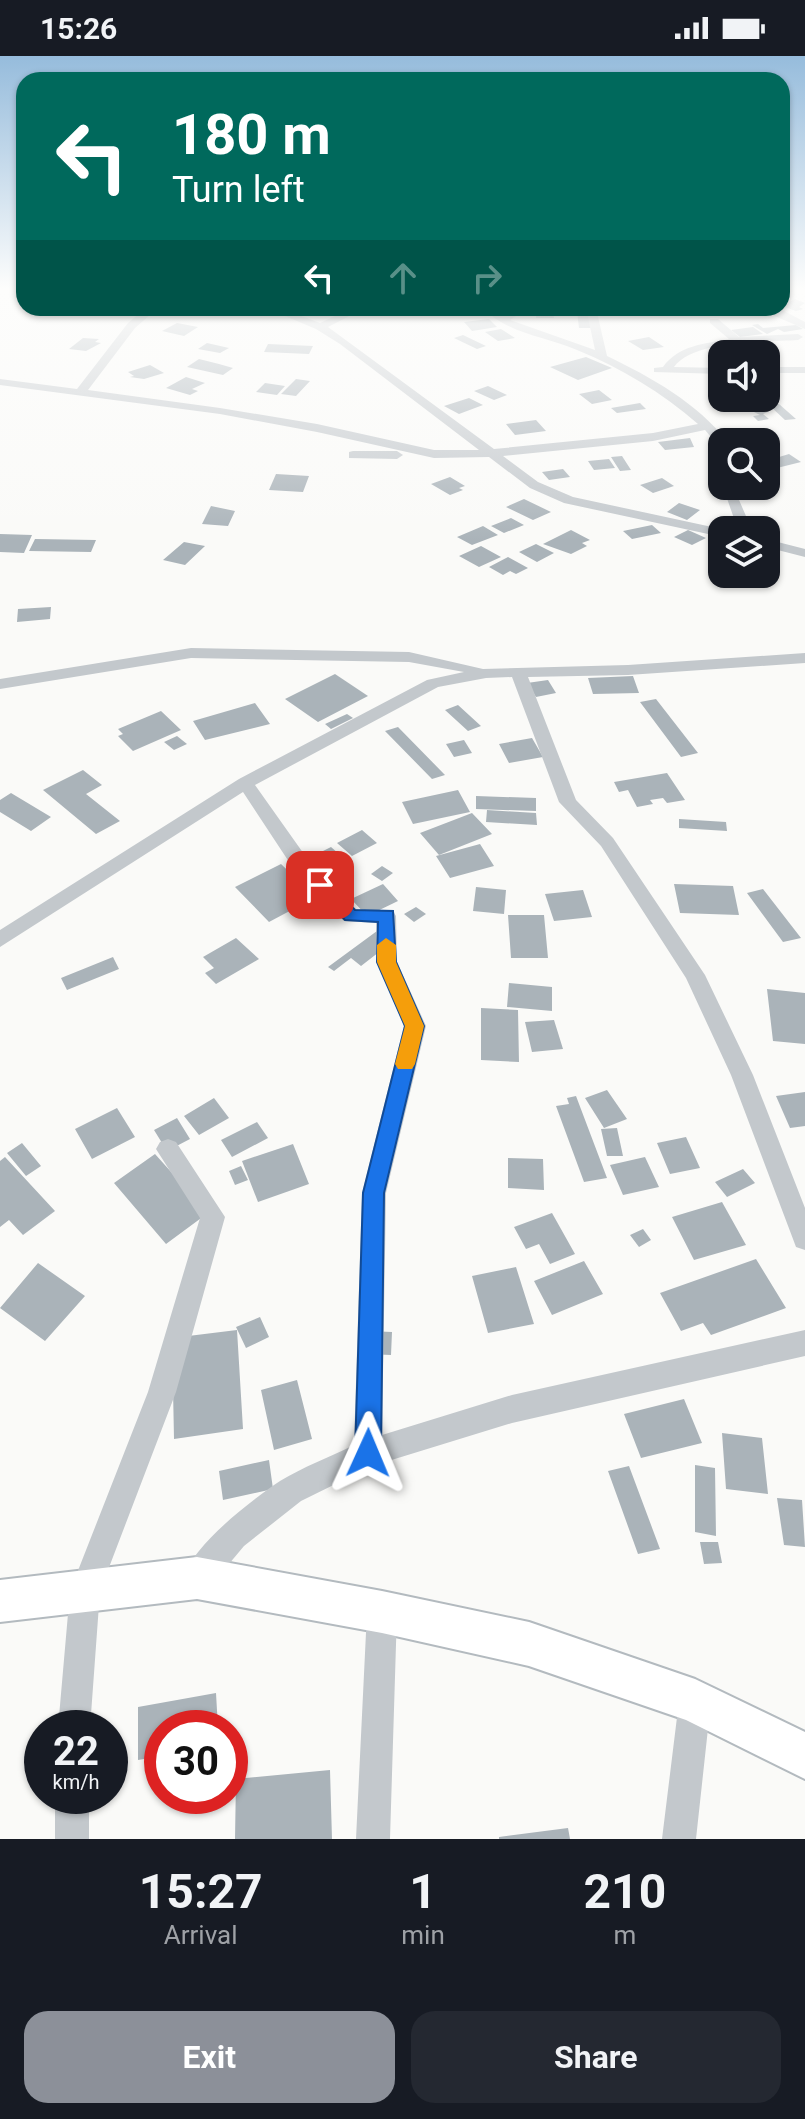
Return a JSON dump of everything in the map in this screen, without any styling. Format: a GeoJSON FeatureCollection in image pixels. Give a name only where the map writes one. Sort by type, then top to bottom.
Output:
{"type":"FeatureCollection","features":[{"type":"Feature","properties":{"kind":"main road"},"geometry":{"type":"LineString","coordinates":[[0,1601],[197,1578],[382,1612],[529,1644],[695,1701],[805,1756]]}},
{"type":"Feature","properties":{"kind":"street"},"geometry":{"type":"LineString","coordinates":[[81,391],[98,374]]}},
{"type":"Feature","properties":{"kind":"street"},"geometry":{"type":"LineString","coordinates":[[384,374],[534,485],[569,500],[708,530]]}},
{"type":"Feature","properties":{"kind":"street"},"geometry":{"type":"LineString","coordinates":[[633,374],[707,426]]}},
{"type":"Feature","properties":{"kind":"street"},"geometry":{"type":"LineString","coordinates":[[0,382],[81,391],[317,428],[434,454]]}},
{"type":"Feature","properties":{"kind":"street"},"geometry":{"type":"LineString","coordinates":[[353,455],[491,453],[653,437],[707,426]]}},
{"type":"Feature","properties":{"kind":"street"},"geometry":{"type":"LineString","coordinates":[[780,547],[805,553]]}},
{"type":"Feature","properties":{"kind":"street"},"geometry":{"type":"LineString","coordinates":[[0,684],[191,653],[409,657],[486,673],[519,674],[658,669],[805,658]]}},
{"type":"Feature","properties":{"kind":"street"},"geometry":{"type":"LineString","coordinates":[[0,940],[245,783],[433,683],[486,673]]}},
{"type":"Feature","properties":{"kind":"street"},"geometry":{"type":"LineString","coordinates":[[519,674],[568,802],[607,842],[695,975],[742,1075],[805,1239]]}},
{"type":"Feature","properties":{"kind":"street"},"geometry":{"type":"LineString","coordinates":[[245,783],[304,869],[351,916],[386,916],[387,962],[415,1026],[374,1193],[368,1453]]}},
{"type":"Feature","properties":{"kind":"street"},"geometry":{"type":"LineString","coordinates":[[75,1710],[85,1591],[162,1392],[213,1217],[168,1149]]}},
{"type":"Feature","properties":{"kind":"street"},"geometry":{"type":"LineString","coordinates":[[197,1578],[234,1536],[291,1491],[368,1453],[512,1409],[805,1343]]}},
{"type":"Feature","properties":{"kind":"street"},"geometry":{"type":"LineString","coordinates":[[373,1839],[382,1612]]}},
{"type":"Feature","properties":{"kind":"street"},"geometry":{"type":"LineString","coordinates":[[679,1839],[695,1701]]}},
{"type":"Feature","properties":{"kind":"street"},"geometry":{"type":"LineString","coordinates":[[72,1814],[72,1839]]}},
{"type":"Feature","properties":{"kind":"building"},"geometry":{"type":"Polygon","coordinates":[[[131,374],[160,374],[144,379],[130,377],[134,376],[131,374]]]}},
{"type":"Feature","properties":{"kind":"building"},"geometry":{"type":"Polygon","coordinates":[[[566,374],[594,374],[578,380],[566,374]]]}},
{"type":"Feature","properties":{"kind":"building"},"geometry":{"type":"Polygon","coordinates":[[[186,377],[205,383],[192,389],[198,391],[190,395],[166,388],[186,377]]]}},
{"type":"Feature","properties":{"kind":"building"},"geometry":{"type":"Polygon","coordinates":[[[296,379],[310,381],[296,396],[281,394],[296,379]]]}},
{"type":"Feature","properties":{"kind":"building"},"geometry":{"type":"Polygon","coordinates":[[[265,383],[285,386],[277,395],[256,392],[265,383]]]}},
{"type":"Feature","properties":{"kind":"building"},"geometry":{"type":"Polygon","coordinates":[[[488,386],[507,395],[494,400],[474,391],[488,386]]]}},
{"type":"Feature","properties":{"kind":"building"},"geometry":{"type":"Polygon","coordinates":[[[599,390],[612,400],[592,404],[579,394],[599,390]]]}},
{"type":"Feature","properties":{"kind":"building"},"geometry":{"type":"Polygon","coordinates":[[[469,398],[483,405],[459,414],[444,406],[469,398]]]}},
{"type":"Feature","properties":{"kind":"building"},"geometry":{"type":"Polygon","coordinates":[[[640,403],[646,409],[617,413],[611,408],[640,403]]]}},
{"type":"Feature","properties":{"kind":"building"},"geometry":{"type":"Polygon","coordinates":[[[780,405],[796,419],[785,420],[776,412],[780,412],[780,405]]]}},
{"type":"Feature","properties":{"kind":"building"},"geometry":{"type":"Polygon","coordinates":[[[754,412],[768,412],[763,414],[769,419],[758,421],[753,416],[760,415],[754,412]]]}},
{"type":"Feature","properties":{"kind":"building"},"geometry":{"type":"Polygon","coordinates":[[[536,420],[546,431],[515,435],[506,424],[536,420]]]}},
{"type":"Feature","properties":{"kind":"building"},"geometry":{"type":"Polygon","coordinates":[[[690,438],[694,447],[665,450],[658,442],[690,438]]]}},
{"type":"Feature","properties":{"kind":"building"},"geometry":{"type":"Polygon","coordinates":[[[789,454],[801,462],[780,467],[780,457],[789,454]]]}},
{"type":"Feature","properties":{"kind":"building"},"geometry":{"type":"Polygon","coordinates":[[[622,456],[631,470],[620,471],[611,457],[622,456]]]}},
{"type":"Feature","properties":{"kind":"building"},"geometry":{"type":"Polygon","coordinates":[[[609,459],[615,468],[594,470],[588,461],[609,459]]]}},
{"type":"Feature","properties":{"kind":"building"},"geometry":{"type":"Polygon","coordinates":[[[563,469],[570,477],[549,480],[542,472],[563,469]]]}},
{"type":"Feature","properties":{"kind":"building"},"geometry":{"type":"Polygon","coordinates":[[[276,474],[309,476],[303,492],[269,490],[276,474]]]}},
{"type":"Feature","properties":{"kind":"building"},"geometry":{"type":"Polygon","coordinates":[[[450,477],[465,486],[459,488],[463,490],[450,495],[431,484],[450,477]]]}},
{"type":"Feature","properties":{"kind":"building"},"geometry":{"type":"Polygon","coordinates":[[[662,478],[674,486],[653,493],[640,485],[662,478]]]}},
{"type":"Feature","properties":{"kind":"building"},"geometry":{"type":"Polygon","coordinates":[[[524,499],[551,512],[533,520],[506,507],[524,499]]]}},
{"type":"Feature","properties":{"kind":"building"},"geometry":{"type":"Polygon","coordinates":[[[679,503],[700,510],[687,520],[667,512],[679,503]]]}},
{"type":"Feature","properties":{"kind":"building"},"geometry":{"type":"Polygon","coordinates":[[[211,506],[235,511],[228,526],[202,524],[211,506]]]}},
{"type":"Feature","properties":{"kind":"building"},"geometry":{"type":"Polygon","coordinates":[[[511,518],[524,525],[504,533],[491,526],[511,518]]]}},
{"type":"Feature","properties":{"kind":"building"},"geometry":{"type":"Polygon","coordinates":[[[652,525],[661,533],[632,539],[623,531],[652,525]]]}},
{"type":"Feature","properties":{"kind":"building"},"geometry":{"type":"Polygon","coordinates":[[[483,526],[498,535],[472,545],[457,537],[483,526]]]}},
{"type":"Feature","properties":{"kind":"building"},"geometry":{"type":"Polygon","coordinates":[[[571,530],[590,540],[582,543],[587,546],[571,554],[543,544],[571,530]]]}},
{"type":"Feature","properties":{"kind":"building"},"geometry":{"type":"Polygon","coordinates":[[[688,530],[706,538],[692,545],[674,537],[688,530]]]}},
{"type":"Feature","properties":{"kind":"building"},"geometry":{"type":"Polygon","coordinates":[[[0,534],[32,535],[24,553],[0,552],[0,534]]]}},
{"type":"Feature","properties":{"kind":"building"},"geometry":{"type":"Polygon","coordinates":[[[35,539],[96,540],[91,552],[29,551],[35,539]]]}},
{"type":"Feature","properties":{"kind":"building"},"geometry":{"type":"Polygon","coordinates":[[[184,542],[205,546],[185,565],[163,560],[184,542]]]}},
{"type":"Feature","properties":{"kind":"building"},"geometry":{"type":"Polygon","coordinates":[[[536,544],[554,553],[537,562],[519,552],[536,544]]]}},
{"type":"Feature","properties":{"kind":"building"},"geometry":{"type":"Polygon","coordinates":[[[481,546],[501,557],[479,567],[459,556],[481,546]]]}},
{"type":"Feature","properties":{"kind":"building"},"geometry":{"type":"Polygon","coordinates":[[[508,557],[528,568],[516,574],[510,571],[503,575],[489,567],[508,557]]]}},
{"type":"Feature","properties":{"kind":"building"},"geometry":{"type":"Polygon","coordinates":[[[51,607],[50,619],[17,622],[18,609],[51,607]]]}},
{"type":"Feature","properties":{"kind":"building"},"geometry":{"type":"Polygon","coordinates":[[[335,674],[368,696],[318,722],[285,699],[335,674]]]}},
{"type":"Feature","properties":{"kind":"building"},"geometry":{"type":"Polygon","coordinates":[[[633,676],[639,693],[593,694],[588,678],[633,676]]]}},
{"type":"Feature","properties":{"kind":"building"},"geometry":{"type":"Polygon","coordinates":[[[548,680],[556,693],[536,697],[527,683],[548,680]]]}},
{"type":"Feature","properties":{"kind":"building"},"geometry":{"type":"Polygon","coordinates":[[[656,699],[698,753],[681,757],[640,702],[656,699]]]}},
{"type":"Feature","properties":{"kind":"building"},"geometry":{"type":"Polygon","coordinates":[[[255,703],[270,724],[205,740],[193,721],[255,703]]]}},
{"type":"Feature","properties":{"kind":"building"},"geometry":{"type":"Polygon","coordinates":[[[458,705],[481,726],[468,731],[445,710],[458,705]]]}},
{"type":"Feature","properties":{"kind":"building"},"geometry":{"type":"Polygon","coordinates":[[[161,711],[181,730],[133,751],[118,736],[123,734],[118,729],[161,711]]]}},
{"type":"Feature","properties":{"kind":"building"},"geometry":{"type":"Polygon","coordinates":[[[347,714],[353,718],[331,729],[325,724],[347,714]]]}},
{"type":"Feature","properties":{"kind":"building"},"geometry":{"type":"Polygon","coordinates":[[[398,727],[445,775],[432,779],[385,731],[398,727]]]}},
{"type":"Feature","properties":{"kind":"building"},"geometry":{"type":"Polygon","coordinates":[[[177,736],[187,744],[174,750],[164,742],[177,736]]]}},
{"type":"Feature","properties":{"kind":"building"},"geometry":{"type":"Polygon","coordinates":[[[532,738],[543,757],[509,763],[499,744],[532,738]]]}},
{"type":"Feature","properties":{"kind":"building"},"geometry":{"type":"Polygon","coordinates":[[[464,740],[472,753],[454,757],[446,744],[464,740]]]}},
{"type":"Feature","properties":{"kind":"building"},"geometry":{"type":"Polygon","coordinates":[[[83,770],[102,785],[86,794],[120,821],[96,834],[43,790],[83,770]]]}},
{"type":"Feature","properties":{"kind":"building"},"geometry":{"type":"Polygon","coordinates":[[[667,773],[685,800],[667,803],[663,798],[637,807],[628,790],[619,792],[614,782],[667,773]]]}},
{"type":"Feature","properties":{"kind":"building"},"geometry":{"type":"Polygon","coordinates":[[[458,790],[470,812],[413,824],[402,802],[458,790]]]}},
{"type":"Feature","properties":{"kind":"building"},"geometry":{"type":"Polygon","coordinates":[[[11,793],[51,817],[31,831],[0,812],[0,800],[11,793]]]}},
{"type":"Feature","properties":{"kind":"building"},"geometry":{"type":"Polygon","coordinates":[[[476,796],[536,798],[536,811],[476,809],[476,796]]]}},
{"type":"Feature","properties":{"kind":"building"},"geometry":{"type":"Polygon","coordinates":[[[487,810],[536,813],[537,825],[486,822],[487,810]]]}},
{"type":"Feature","properties":{"kind":"building"},"geometry":{"type":"Polygon","coordinates":[[[472,813],[492,834],[439,855],[420,833],[472,813]]]}},
{"type":"Feature","properties":{"kind":"building"},"geometry":{"type":"Polygon","coordinates":[[[679,819],[726,822],[727,831],[679,828],[679,819]]]}},
{"type":"Feature","properties":{"kind":"building"},"geometry":{"type":"Polygon","coordinates":[[[362,830],[377,843],[352,856],[337,843],[362,830]]]}},
{"type":"Feature","properties":{"kind":"building"},"geometry":{"type":"Polygon","coordinates":[[[480,844],[494,866],[450,878],[436,856],[480,844]]]}},
{"type":"Feature","properties":{"kind":"building"},"geometry":{"type":"Polygon","coordinates":[[[331,847],[347,861],[324,873],[309,858],[331,847]]]}},
{"type":"Feature","properties":{"kind":"building"},"geometry":{"type":"Polygon","coordinates":[[[281,864],[310,892],[293,900],[299,906],[269,922],[235,887],[281,864]]]}},
{"type":"Feature","properties":{"kind":"building"},"geometry":{"type":"Polygon","coordinates":[[[382,866],[393,873],[382,881],[371,874],[382,866]]]}},
{"type":"Feature","properties":{"kind":"building"},"geometry":{"type":"Polygon","coordinates":[[[383,884],[398,901],[367,916],[351,899],[383,884]]]}},
{"type":"Feature","properties":{"kind":"building"},"geometry":{"type":"Polygon","coordinates":[[[674,884],[733,886],[739,915],[680,913],[674,884]]]}},
{"type":"Feature","properties":{"kind":"building"},"geometry":{"type":"Polygon","coordinates":[[[476,887],[506,890],[504,914],[473,911],[476,887]]]}},
{"type":"Feature","properties":{"kind":"building"},"geometry":{"type":"Polygon","coordinates":[[[763,889],[801,938],[783,942],[747,893],[763,889]]]}},
{"type":"Feature","properties":{"kind":"building"},"geometry":{"type":"Polygon","coordinates":[[[583,890],[592,917],[554,921],[545,894],[583,890]]]}},
{"type":"Feature","properties":{"kind":"building"},"geometry":{"type":"Polygon","coordinates":[[[416,907],[426,914],[414,922],[404,914],[416,907]]]}},
{"type":"Feature","properties":{"kind":"building"},"geometry":{"type":"Polygon","coordinates":[[[508,915],[544,915],[548,958],[511,958],[508,915]]]}},
{"type":"Feature","properties":{"kind":"building"},"geometry":{"type":"Polygon","coordinates":[[[377,931],[392,942],[361,966],[351,958],[334,971],[328,967],[377,931]]]}},
{"type":"Feature","properties":{"kind":"building"},"geometry":{"type":"Polygon","coordinates":[[[236,938],[259,959],[216,984],[205,973],[214,968],[203,957],[236,938]]]}},
{"type":"Feature","properties":{"kind":"building"},"geometry":{"type":"Polygon","coordinates":[[[113,957],[119,969],[67,990],[61,978],[113,957]]]}},
{"type":"Feature","properties":{"kind":"building"},"geometry":{"type":"Polygon","coordinates":[[[509,983],[552,987],[552,1011],[507,1007],[509,983]]]}},
{"type":"Feature","properties":{"kind":"building"},"geometry":{"type":"Polygon","coordinates":[[[767,989],[805,993],[805,1044],[773,1041],[767,989]]]}},
{"type":"Feature","properties":{"kind":"building"},"geometry":{"type":"Polygon","coordinates":[[[481,1008],[518,1010],[519,1062],[481,1060],[481,1008]]]}},
{"type":"Feature","properties":{"kind":"building"},"geometry":{"type":"Polygon","coordinates":[[[554,1020],[563,1049],[532,1052],[525,1022],[554,1020]]]}},
{"type":"Feature","properties":{"kind":"building"},"geometry":{"type":"Polygon","coordinates":[[[607,1090],[627,1119],[604,1128],[585,1098],[607,1090]]]}},
{"type":"Feature","properties":{"kind":"building"},"geometry":{"type":"Polygon","coordinates":[[[805,1092],[805,1126],[790,1128],[776,1096],[805,1092]]]}},
{"type":"Feature","properties":{"kind":"building"},"geometry":{"type":"Polygon","coordinates":[[[576,1096],[607,1178],[584,1182],[556,1106],[569,1104],[567,1098],[576,1096]]]}},
{"type":"Feature","properties":{"kind":"building"},"geometry":{"type":"Polygon","coordinates":[[[214,1098],[229,1118],[199,1135],[184,1116],[214,1098]]]}},
{"type":"Feature","properties":{"kind":"building"},"geometry":{"type":"Polygon","coordinates":[[[117,1108],[135,1137],[92,1159],[75,1129],[117,1108]]]}},
{"type":"Feature","properties":{"kind":"building"},"geometry":{"type":"Polygon","coordinates":[[[177,1118],[190,1139],[167,1151],[154,1130],[177,1118]]]}},
{"type":"Feature","properties":{"kind":"building"},"geometry":{"type":"Polygon","coordinates":[[[257,1122],[268,1138],[232,1157],[221,1140],[257,1122]]]}},
{"type":"Feature","properties":{"kind":"building"},"geometry":{"type":"Polygon","coordinates":[[[617,1128],[623,1156],[607,1156],[601,1129],[617,1128]]]}},
{"type":"Feature","properties":{"kind":"building"},"geometry":{"type":"Polygon","coordinates":[[[686,1137],[700,1168],[670,1174],[657,1143],[686,1137]]]}},
{"type":"Feature","properties":{"kind":"building"},"geometry":{"type":"Polygon","coordinates":[[[22,1143],[41,1166],[26,1176],[7,1153],[22,1143]]]}},
{"type":"Feature","properties":{"kind":"building"},"geometry":{"type":"Polygon","coordinates":[[[293,1144],[309,1184],[258,1202],[242,1161],[293,1144]]]}},
{"type":"Feature","properties":{"kind":"building"},"geometry":{"type":"Polygon","coordinates":[[[155,1154],[208,1213],[166,1244],[114,1183],[155,1154]]]}},
{"type":"Feature","properties":{"kind":"building"},"geometry":{"type":"Polygon","coordinates":[[[5,1157],[55,1211],[23,1235],[9,1220],[0,1227],[0,1161],[5,1157]]]}},
{"type":"Feature","properties":{"kind":"building"},"geometry":{"type":"Polygon","coordinates":[[[645,1157],[659,1187],[623,1195],[610,1165],[645,1157]]]}},
{"type":"Feature","properties":{"kind":"building"},"geometry":{"type":"Polygon","coordinates":[[[508,1158],[543,1159],[544,1190],[508,1188],[508,1158]]]}},
{"type":"Feature","properties":{"kind":"building"},"geometry":{"type":"Polygon","coordinates":[[[241,1166],[248,1180],[235,1185],[229,1171],[241,1166]]]}},
{"type":"Feature","properties":{"kind":"building"},"geometry":{"type":"Polygon","coordinates":[[[743,1169],[755,1183],[727,1197],[715,1182],[743,1169]]]}},
{"type":"Feature","properties":{"kind":"building"},"geometry":{"type":"Polygon","coordinates":[[[722,1202],[746,1245],[694,1260],[672,1217],[722,1202]]]}},
{"type":"Feature","properties":{"kind":"building"},"geometry":{"type":"Polygon","coordinates":[[[552,1213],[575,1254],[550,1264],[539,1244],[526,1249],[514,1227],[552,1213]]]}},
{"type":"Feature","properties":{"kind":"building"},"geometry":{"type":"Polygon","coordinates":[[[643,1229],[651,1240],[639,1247],[630,1235],[643,1229]]]}},
{"type":"Feature","properties":{"kind":"building"},"geometry":{"type":"Polygon","coordinates":[[[756,1259],[786,1308],[711,1335],[703,1323],[681,1331],[660,1293],[756,1259]]]}},
{"type":"Feature","properties":{"kind":"building"},"geometry":{"type":"Polygon","coordinates":[[[584,1261],[603,1294],[552,1315],[534,1281],[584,1261]]]}},
{"type":"Feature","properties":{"kind":"building"},"geometry":{"type":"Polygon","coordinates":[[[38,1263],[85,1296],[45,1341],[0,1308],[38,1263]]]}},
{"type":"Feature","properties":{"kind":"building"},"geometry":{"type":"Polygon","coordinates":[[[516,1267],[534,1324],[488,1333],[472,1276],[516,1267]]]}},
{"type":"Feature","properties":{"kind":"building"},"geometry":{"type":"Polygon","coordinates":[[[260,1317],[269,1337],[246,1348],[236,1327],[260,1317]]]}},
{"type":"Feature","properties":{"kind":"building"},"geometry":{"type":"Polygon","coordinates":[[[237,1330],[243,1429],[174,1439],[172,1338],[237,1330]]]}},
{"type":"Feature","properties":{"kind":"building"},"geometry":{"type":"Polygon","coordinates":[[[369,1331],[392,1332],[391,1355],[367,1354],[369,1331]]]}},
{"type":"Feature","properties":{"kind":"building"},"geometry":{"type":"Polygon","coordinates":[[[297,1380],[312,1439],[274,1450],[261,1390],[297,1380]]]}},
{"type":"Feature","properties":{"kind":"building"},"geometry":{"type":"Polygon","coordinates":[[[684,1399],[702,1443],[641,1458],[624,1414],[684,1399]]]}},
{"type":"Feature","properties":{"kind":"building"},"geometry":{"type":"Polygon","coordinates":[[[722,1433],[762,1438],[768,1494],[726,1489],[722,1433]]]}},
{"type":"Feature","properties":{"kind":"building"},"geometry":{"type":"Polygon","coordinates":[[[269,1460],[273,1489],[223,1500],[219,1471],[269,1460]]]}},
{"type":"Feature","properties":{"kind":"building"},"geometry":{"type":"Polygon","coordinates":[[[695,1465],[715,1468],[716,1536],[695,1532],[695,1465]]]}},
{"type":"Feature","properties":{"kind":"building"},"geometry":{"type":"Polygon","coordinates":[[[629,1466],[660,1549],[638,1554],[608,1471],[629,1466]]]}},
{"type":"Feature","properties":{"kind":"building"},"geometry":{"type":"Polygon","coordinates":[[[777,1498],[802,1500],[805,1547],[784,1545],[777,1498]]]}},
{"type":"Feature","properties":{"kind":"building"},"geometry":{"type":"Polygon","coordinates":[[[700,1542],[718,1542],[722,1563],[704,1564],[700,1542]]]}},
{"type":"Feature","properties":{"kind":"building"},"geometry":{"type":"Polygon","coordinates":[[[216,1693],[217,1710],[144,1710],[144,1759],[138,1760],[138,1707],[216,1693]]]}},
{"type":"Feature","properties":{"kind":"building"},"geometry":{"type":"Polygon","coordinates":[[[330,1770],[332,1839],[235,1839],[235,1814],[248,1814],[248,1778],[330,1770]]]}},
{"type":"Feature","properties":{"kind":"building"},"geometry":{"type":"Polygon","coordinates":[[[568,1828],[570,1839],[499,1839],[499,1837],[568,1828]]]}},
{"type":"Feature","properties":{"kind":"slow traffic"},"geometry":{"type":"LineString","coordinates":[[386,945],[387,962],[415,1026],[405,1064]]}},
{"type":"Feature","properties":{"kind":"route"},"geometry":{"type":"LineString","coordinates":[[320,885],[351,916],[386,916],[387,962],[415,1026],[374,1193],[368,1453]]}}]}
